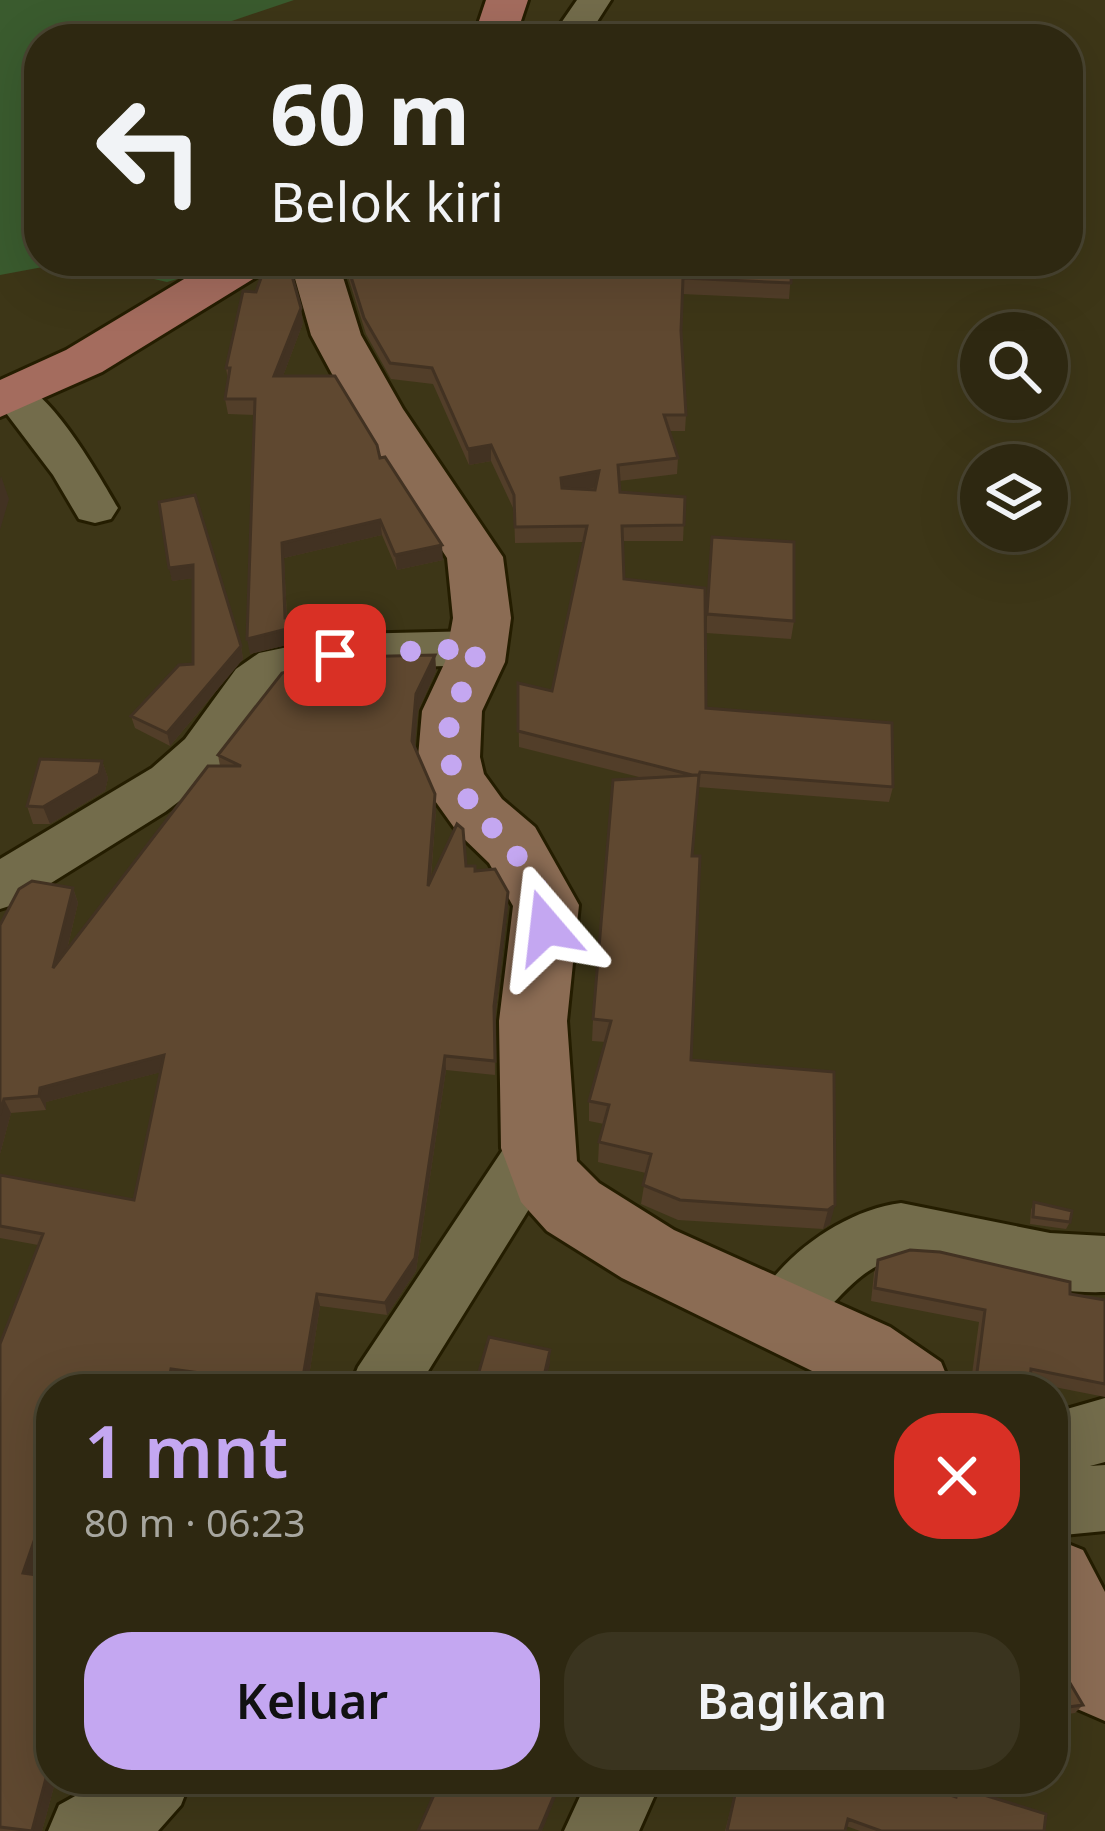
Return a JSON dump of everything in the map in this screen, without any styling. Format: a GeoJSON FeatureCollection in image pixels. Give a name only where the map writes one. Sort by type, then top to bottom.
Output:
{"type":"FeatureCollection","features":[{"type":"Feature","properties":{"kind":"main road"},"geometry":{"type":"LineString","coordinates":[[7,397],[84,361],[224,276]]}},
{"type":"Feature","properties":{"kind":"main road"},"geometry":{"type":"LineString","coordinates":[[318,276],[336,335],[353,367],[475,556],[482,618],[477,648],[452,711],[449,757],[455,781],[480,816],[512,845],[546,905],[533,1021],[537,1148],[547,1179],[573,1207],[648,1254],[781,1315],[869,1374]]}},
{"type":"Feature","properties":{"kind":"main road"},"geometry":{"type":"LineString","coordinates":[[1068,1608],[1105,1678]]}},
{"type":"Feature","properties":{"kind":"street"},"geometry":{"type":"LineString","coordinates":[[7,397],[71,467],[95,508]]}},
{"type":"Feature","properties":{"kind":"street"},"geometry":{"type":"LineString","coordinates":[[0,888],[140,806],[197,760],[263,672],[335,655],[477,648]]}},
{"type":"Feature","properties":{"kind":"street"},"geometry":{"type":"LineString","coordinates":[[392,1374],[537,1148]]}},
{"type":"Feature","properties":{"kind":"street"},"geometry":{"type":"LineString","coordinates":[[781,1315],[845,1256],[898,1230],[1002,1254],[1088,1266],[1105,1264]]}},
{"type":"Feature","properties":{"kind":"street"},"geometry":{"type":"LineString","coordinates":[[1068,1441],[1105,1430]]}},
{"type":"Feature","properties":{"kind":"street"},"geometry":{"type":"LineString","coordinates":[[1068,1502],[1105,1498]]}},
{"type":"Feature","properties":{"kind":"street"},"geometry":{"type":"LineString","coordinates":[[85,1831],[130,1807],[142,1794]]}},
{"type":"Feature","properties":{"kind":"street"},"geometry":{"type":"LineString","coordinates":[[601,1831],[619,1794]]}},
{"type":"Feature","properties":{"kind":"green space"},"geometry":{"type":"Polygon","coordinates":[[[0,0],[294,0],[223,24],[24,24],[24,271],[0,275],[0,0]]]}},
{"type":"Feature","properties":{"kind":"green space"},"geometry":{"type":"Polygon","coordinates":[[[141,276],[187,276],[167,282],[141,276]]]}},
{"type":"Feature","properties":{"kind":"building"},"geometry":{"type":"Polygon","coordinates":[[[262,276],[292,276],[301,308],[274,376],[335,376],[377,445],[380,458],[385,457],[442,545],[395,555],[380,520],[282,543],[285,618],[338,616],[247,639],[255,399],[225,399],[230,368],[226,368],[243,291],[256,292],[262,276]]]}},
{"type":"Feature","properties":{"kind":"building"},"geometry":{"type":"Polygon","coordinates":[[[351,276],[791,276],[791,283],[683,278],[686,415],[664,415],[678,458],[618,465],[620,492],[685,497],[684,525],[622,526],[624,579],[705,588],[706,708],[892,723],[893,787],[692,775],[518,731],[518,683],[552,691],[587,526],[515,527],[514,495],[491,445],[468,449],[432,368],[390,363],[364,318],[351,276]],[[599,471],[561,478],[562,488],[595,490],[599,471]]]}},
{"type":"Feature","properties":{"kind":"building"},"geometry":{"type":"Polygon","coordinates":[[[195,495],[241,646],[167,733],[131,716],[179,665],[193,664],[193,565],[169,568],[159,502],[195,495]]]}},
{"type":"Feature","properties":{"kind":"building"},"geometry":{"type":"Polygon","coordinates":[[[712,537],[794,542],[794,621],[707,614],[712,537]]]}},
{"type":"Feature","properties":{"kind":"building"},"geometry":{"type":"Polygon","coordinates":[[[435,655],[416,694],[412,741],[435,794],[428,886],[457,824],[463,829],[466,866],[475,866],[475,871],[495,869],[508,892],[494,1006],[495,1061],[445,1056],[415,1258],[385,1303],[317,1294],[304,1374],[207,1374],[171,1369],[170,1374],[36,1374],[36,1536],[23,1573],[36,1575],[36,1794],[42,1794],[32,1831],[0,1827],[0,1344],[43,1234],[0,1226],[0,1175],[134,1200],[164,1055],[40,1088],[39,1096],[4,1099],[0,1115],[0,925],[19,889],[32,881],[73,888],[53,968],[208,766],[241,766],[218,755],[282,673],[348,657],[435,655]]]}},
{"type":"Feature","properties":{"kind":"building"},"geometry":{"type":"Polygon","coordinates":[[[40,759],[102,761],[99,774],[43,807],[27,806],[40,759]]]}},
{"type":"Feature","properties":{"kind":"building"},"geometry":{"type":"Polygon","coordinates":[[[699,775],[692,856],[700,856],[691,1060],[834,1072],[835,1205],[828,1210],[680,1200],[643,1185],[651,1154],[599,1142],[609,1105],[589,1101],[611,1021],[593,1019],[613,780],[699,775]]]}},
{"type":"Feature","properties":{"kind":"building"},"geometry":{"type":"Polygon","coordinates":[[[1034,1202],[1072,1211],[1070,1222],[1033,1217],[1034,1202]]]}},
{"type":"Feature","properties":{"kind":"building"},"geometry":{"type":"Polygon","coordinates":[[[910,1250],[940,1252],[1070,1282],[1070,1294],[1105,1300],[1105,1384],[1031,1369],[1030,1374],[977,1374],[985,1310],[875,1288],[878,1260],[910,1250]]]}},
{"type":"Feature","properties":{"kind":"building"},"geometry":{"type":"Polygon","coordinates":[[[489,1337],[550,1350],[544,1374],[478,1374],[489,1337]]]}},
{"type":"Feature","properties":{"kind":"building"},"geometry":{"type":"Polygon","coordinates":[[[1068,1680],[1083,1705],[1068,1707],[1068,1680]]]}},
{"type":"Feature","properties":{"kind":"building"},"geometry":{"type":"Polygon","coordinates":[[[434,1794],[555,1794],[539,1831],[418,1831],[434,1794]]]}},
{"type":"Feature","properties":{"kind":"building"},"geometry":{"type":"Polygon","coordinates":[[[735,1794],[981,1794],[1046,1814],[1044,1831],[881,1831],[848,1819],[845,1831],[727,1831],[735,1794]]]}},
{"type":"Feature","properties":{"kind":"route"},"geometry":{"type":"LineString","coordinates":[[335,655],[477,648],[452,711],[449,757],[455,781],[480,816],[525,863],[546,905],[546,927]]}}]}
